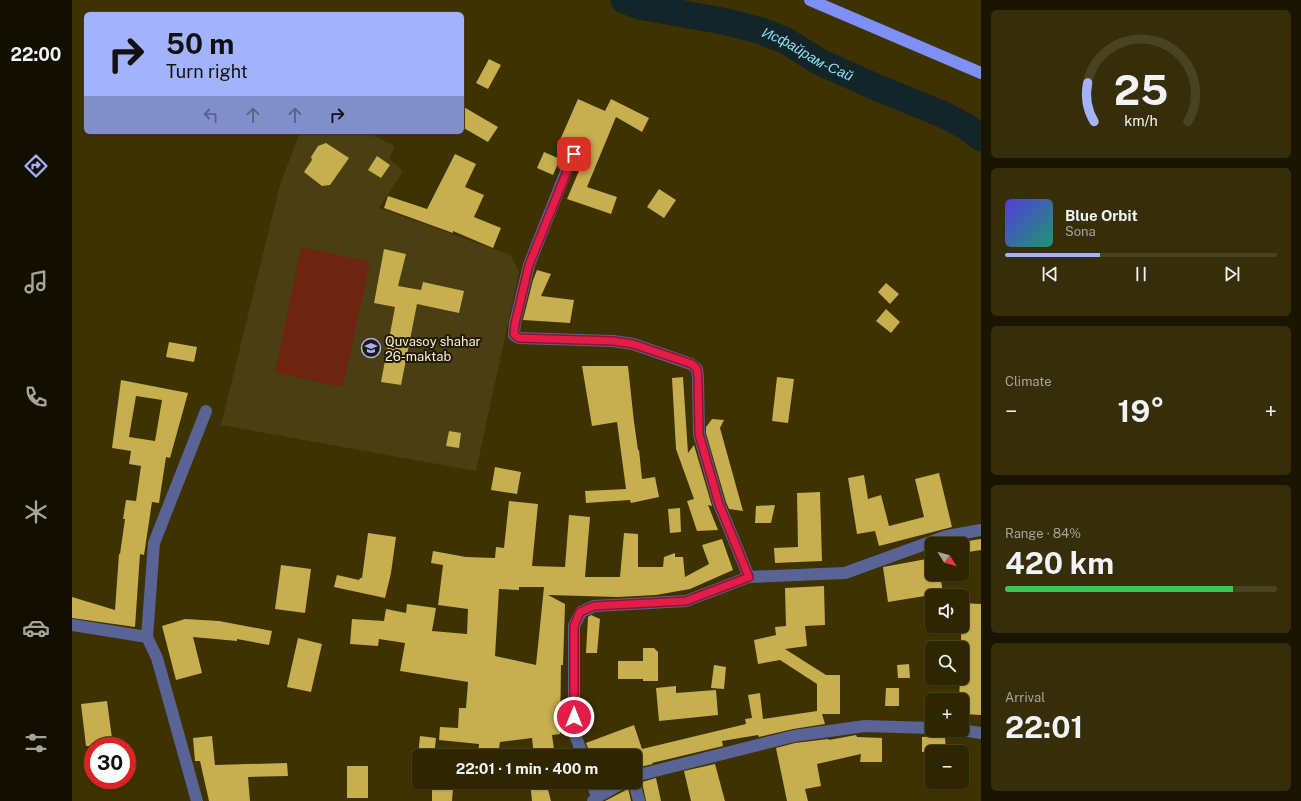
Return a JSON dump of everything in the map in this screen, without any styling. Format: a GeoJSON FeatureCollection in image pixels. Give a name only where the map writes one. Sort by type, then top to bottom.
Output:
{"type":"FeatureCollection","features":[{"type":"Feature","properties":{"kind":"main road"},"geometry":{"type":"LineString","coordinates":[[810,0],[981,73]]}},
{"type":"Feature","properties":{"kind":"street"},"geometry":{"type":"LineString","coordinates":[[574,154],[529,265],[514,334],[519,338],[613,341],[633,344],[692,364],[697,369],[699,434],[719,504],[749,577]]}},
{"type":"Feature","properties":{"kind":"street"},"geometry":{"type":"LineString","coordinates":[[197,801],[157,658],[147,637],[154,543],[206,411]]}},
{"type":"Feature","properties":{"kind":"street"},"geometry":{"type":"LineString","coordinates":[[580,749],[574,732],[574,626],[580,612],[594,606],[686,601],[749,577],[846,573],[947,536],[981,530]]}},
{"type":"Feature","properties":{"kind":"street"},"geometry":{"type":"LineString","coordinates":[[72,625],[147,637]]}},
{"type":"Feature","properties":{"kind":"street"},"geometry":{"type":"LineString","coordinates":[[642,774],[794,736],[865,726],[925,728]]}},
{"type":"Feature","properties":{"kind":"street"},"geometry":{"type":"LineString","coordinates":[[969,731],[981,733]]}},
{"type":"Feature","properties":{"kind":"street"},"geometry":{"type":"LineString","coordinates":[[593,789],[595,799],[612,789]]}},
{"type":"Feature","properties":{"kind":"street"},"geometry":{"type":"LineString","coordinates":[[636,789],[639,801]]}},
{"type":"Feature","properties":{"kind":"shaded area","name":"Quvasoy shahar 26-maktab"},"geometry":{"type":"Polygon","coordinates":[[[299,134],[371,134],[395,146],[389,158],[403,171],[379,208],[511,255],[519,272],[476,471],[221,425],[280,185],[299,134]]]}},
{"type":"Feature","properties":{"kind":"shaded area"},"geometry":{"type":"Polygon","coordinates":[[[301,247],[370,262],[343,387],[275,373],[301,247]]]}},
{"type":"Feature","properties":{"kind":"building"},"geometry":{"type":"Polygon","coordinates":[[[489,59],[501,65],[488,89],[476,83],[489,59]]]}},
{"type":"Feature","properties":{"kind":"building"},"geometry":{"type":"Polygon","coordinates":[[[578,99],[605,111],[611,99],[649,118],[642,132],[616,117],[587,187],[617,197],[611,214],[567,199],[587,152],[560,140],[578,99]]]}},
{"type":"Feature","properties":{"kind":"building"},"geometry":{"type":"Polygon","coordinates":[[[464,107],[498,127],[488,142],[464,128],[464,107]]]}},
{"type":"Feature","properties":{"kind":"building"},"geometry":{"type":"Polygon","coordinates":[[[326,143],[349,158],[330,185],[322,186],[304,172],[312,160],[311,157],[318,146],[326,143]]]}},
{"type":"Feature","properties":{"kind":"building"},"geometry":{"type":"Polygon","coordinates":[[[544,152],[560,159],[553,175],[537,168],[544,152]]]}},
{"type":"Feature","properties":{"kind":"building"},"geometry":{"type":"Polygon","coordinates":[[[455,154],[476,164],[465,187],[484,195],[474,217],[501,228],[493,248],[453,231],[453,233],[384,208],[388,196],[427,209],[455,154]]]}},
{"type":"Feature","properties":{"kind":"building"},"geometry":{"type":"Polygon","coordinates":[[[377,156],[390,165],[381,178],[368,170],[377,156]]]}},
{"type":"Feature","properties":{"kind":"building"},"geometry":{"type":"Polygon","coordinates":[[[659,189],[676,200],[664,218],[647,207],[659,189]]]}},
{"type":"Feature","properties":{"kind":"building"},"geometry":{"type":"Polygon","coordinates":[[[384,249],[406,254],[398,286],[421,290],[423,282],[464,291],[459,313],[417,304],[401,385],[381,382],[395,307],[374,303],[384,249]]]}},
{"type":"Feature","properties":{"kind":"building"},"geometry":{"type":"Polygon","coordinates":[[[537,270],[551,274],[541,296],[574,300],[570,323],[523,320],[537,270]]]}},
{"type":"Feature","properties":{"kind":"building"},"geometry":{"type":"Polygon","coordinates":[[[886,283],[899,294],[890,304],[878,292],[886,283]]]}},
{"type":"Feature","properties":{"kind":"building"},"geometry":{"type":"Polygon","coordinates":[[[886,309],[900,322],[891,333],[876,321],[886,309]]]}},
{"type":"Feature","properties":{"kind":"building"},"geometry":{"type":"Polygon","coordinates":[[[169,342],[197,347],[194,362],[166,357],[169,342]]]}},
{"type":"Feature","properties":{"kind":"building"},"geometry":{"type":"Polygon","coordinates":[[[582,366],[628,366],[642,479],[655,477],[659,497],[631,503],[630,500],[586,503],[585,491],[626,489],[617,422],[592,426],[582,366]]]}},
{"type":"Feature","properties":{"kind":"building"},"geometry":{"type":"Polygon","coordinates":[[[683,377],[688,453],[694,445],[712,506],[708,505],[718,530],[697,531],[687,501],[694,499],[676,449],[672,378],[683,377]]]}},
{"type":"Feature","properties":{"kind":"building"},"geometry":{"type":"Polygon","coordinates":[[[777,377],[794,379],[788,423],[772,421],[777,377]]]}},
{"type":"Feature","properties":{"kind":"building"},"geometry":{"type":"Polygon","coordinates":[[[121,380],[188,393],[170,458],[166,457],[159,503],[152,502],[144,555],[140,554],[135,627],[72,618],[72,597],[115,610],[119,554],[125,519],[123,519],[126,500],[136,501],[141,466],[129,464],[131,451],[112,448],[121,380]],[[136,396],[129,437],[155,441],[162,400],[136,396]]]}},
{"type":"Feature","properties":{"kind":"building"},"geometry":{"type":"Polygon","coordinates":[[[712,419],[724,420],[720,428],[743,511],[729,509],[726,502],[706,433],[706,427],[712,419]]]}},
{"type":"Feature","properties":{"kind":"building"},"geometry":{"type":"Polygon","coordinates":[[[449,431],[461,433],[459,448],[446,446],[449,431]]]}},
{"type":"Feature","properties":{"kind":"building"},"geometry":{"type":"Polygon","coordinates":[[[495,467],[521,472],[517,494],[491,490],[495,467]]]}},
{"type":"Feature","properties":{"kind":"building"},"geometry":{"type":"Polygon","coordinates":[[[939,473],[952,527],[879,546],[875,531],[857,534],[848,478],[864,475],[868,499],[881,495],[889,526],[924,517],[915,479],[939,473]]]}},
{"type":"Feature","properties":{"kind":"building"},"geometry":{"type":"Polygon","coordinates":[[[820,492],[822,561],[775,563],[774,548],[798,547],[797,493],[820,492]]]}},
{"type":"Feature","properties":{"kind":"building"},"geometry":{"type":"Polygon","coordinates":[[[509,501],[538,504],[532,566],[565,567],[569,515],[590,517],[585,577],[620,577],[624,533],[638,534],[638,567],[663,567],[664,557],[675,553],[675,557],[683,557],[685,577],[709,564],[702,545],[722,539],[733,570],[690,589],[656,595],[618,597],[548,595],[565,604],[563,665],[561,665],[560,734],[552,735],[554,749],[533,749],[532,738],[500,742],[499,749],[479,749],[479,744],[439,740],[440,727],[458,728],[459,708],[466,708],[468,682],[400,671],[405,643],[379,639],[378,646],[350,644],[352,619],[384,621],[386,609],[406,613],[407,604],[436,608],[432,631],[467,634],[468,609],[438,605],[443,565],[431,563],[433,551],[466,557],[495,558],[496,547],[504,548],[509,501]],[[519,587],[519,590],[499,589],[495,656],[536,665],[544,587],[519,587]]]}},
{"type":"Feature","properties":{"kind":"building"},"geometry":{"type":"Polygon","coordinates":[[[775,505],[771,523],[755,523],[756,506],[775,505]]]}},
{"type":"Feature","properties":{"kind":"building"},"geometry":{"type":"Polygon","coordinates":[[[680,508],[681,532],[670,533],[668,509],[680,508]]]}},
{"type":"Feature","properties":{"kind":"building"},"geometry":{"type":"Polygon","coordinates":[[[368,533],[396,537],[391,573],[385,598],[334,587],[337,575],[359,580],[362,578],[368,533]]]}},
{"type":"Feature","properties":{"kind":"building"},"geometry":{"type":"Polygon","coordinates":[[[981,539],[981,550],[969,552],[969,541],[981,539]]]}},
{"type":"Feature","properties":{"kind":"building"},"geometry":{"type":"Polygon","coordinates":[[[925,559],[925,581],[941,581],[942,589],[925,589],[925,596],[888,602],[883,567],[925,559]]]}},
{"type":"Feature","properties":{"kind":"building"},"geometry":{"type":"Polygon","coordinates":[[[281,565],[311,569],[305,613],[275,609],[281,565]]]}},
{"type":"Feature","properties":{"kind":"building"},"geometry":{"type":"Polygon","coordinates":[[[824,586],[825,625],[805,626],[807,646],[785,649],[826,675],[840,675],[840,714],[822,714],[825,724],[793,729],[759,737],[758,735],[722,741],[723,746],[642,766],[642,749],[746,724],[745,719],[752,718],[748,695],[760,693],[763,719],[817,711],[817,684],[780,660],[758,664],[754,640],[776,635],[775,627],[786,626],[785,588],[824,586]]]}},
{"type":"Feature","properties":{"kind":"building"},"geometry":{"type":"Polygon","coordinates":[[[969,603],[981,604],[981,715],[969,714],[969,693],[959,693],[960,685],[969,685],[969,641],[961,641],[961,633],[969,633],[969,603]]]}},
{"type":"Feature","properties":{"kind":"building"},"geometry":{"type":"Polygon","coordinates":[[[591,615],[600,619],[597,653],[586,653],[588,617],[591,615]]]}},
{"type":"Feature","properties":{"kind":"building"},"geometry":{"type":"Polygon","coordinates":[[[185,619],[219,621],[272,631],[269,645],[237,639],[237,641],[193,637],[202,673],[176,680],[162,626],[185,619]]]}},
{"type":"Feature","properties":{"kind":"building"},"geometry":{"type":"Polygon","coordinates":[[[298,638],[322,644],[311,692],[287,687],[298,638]]]}},
{"type":"Feature","properties":{"kind":"building"},"geometry":{"type":"Polygon","coordinates":[[[643,648],[654,648],[658,652],[658,681],[643,681],[643,679],[618,679],[618,661],[643,661],[643,648]]]}},
{"type":"Feature","properties":{"kind":"building"},"geometry":{"type":"Polygon","coordinates":[[[909,664],[910,678],[898,678],[897,665],[909,664]]]}},
{"type":"Feature","properties":{"kind":"building"},"geometry":{"type":"Polygon","coordinates":[[[714,665],[726,667],[724,689],[711,688],[714,665]]]}},
{"type":"Feature","properties":{"kind":"building"},"geometry":{"type":"Polygon","coordinates":[[[676,686],[676,693],[716,690],[718,715],[659,721],[656,688],[676,686]]]}},
{"type":"Feature","properties":{"kind":"building"},"geometry":{"type":"Polygon","coordinates":[[[886,688],[899,688],[899,706],[885,706],[886,688]]]}},
{"type":"Feature","properties":{"kind":"building"},"geometry":{"type":"Polygon","coordinates":[[[107,701],[112,737],[85,737],[81,704],[107,701]]]}},
{"type":"Feature","properties":{"kind":"building"},"geometry":{"type":"Polygon","coordinates":[[[634,725],[642,749],[588,749],[586,743],[634,725]]]}},
{"type":"Feature","properties":{"kind":"building"},"geometry":{"type":"Polygon","coordinates":[[[856,735],[857,737],[882,738],[882,762],[860,762],[861,754],[817,764],[821,786],[805,789],[808,801],[787,801],[776,748],[795,743],[829,740],[856,735]]]}},
{"type":"Feature","properties":{"kind":"building"},"geometry":{"type":"Polygon","coordinates":[[[212,736],[215,765],[287,763],[288,776],[248,777],[250,801],[209,801],[200,761],[195,761],[193,738],[212,736]]]}},
{"type":"Feature","properties":{"kind":"building"},"geometry":{"type":"Polygon","coordinates":[[[420,736],[436,738],[435,749],[419,749],[420,736]]]}},
{"type":"Feature","properties":{"kind":"building"},"geometry":{"type":"Polygon","coordinates":[[[922,737],[945,737],[946,745],[925,745],[925,752],[922,752],[922,737]]]}},
{"type":"Feature","properties":{"kind":"building"},"geometry":{"type":"Polygon","coordinates":[[[715,764],[725,801],[691,801],[684,771],[715,764]]]}},
{"type":"Feature","properties":{"kind":"building"},"geometry":{"type":"Polygon","coordinates":[[[347,766],[368,766],[368,798],[347,798],[347,766]]]}},
{"type":"Feature","properties":{"kind":"building"},"geometry":{"type":"Polygon","coordinates":[[[656,778],[661,801],[646,801],[642,782],[656,778]]]}},
{"type":"Feature","properties":{"kind":"building"},"geometry":{"type":"Polygon","coordinates":[[[432,789],[453,789],[452,801],[432,801],[432,789]]]}},
{"type":"Feature","properties":{"kind":"building"},"geometry":{"type":"Polygon","coordinates":[[[531,789],[548,789],[551,801],[532,801],[531,789]]]}},
{"type":"Feature","properties":{"kind":"building"},"geometry":{"type":"Polygon","coordinates":[[[628,789],[628,789],[631,801],[605,801],[628,789]]]}},
{"type":"Feature","properties":{"kind":"waterway","name":"Исфайрам-Сай"},"geometry":{"type":"LineString","coordinates":[[624,0],[639,6],[723,21],[762,31],[786,41],[820,62],[942,114],[967,127],[981,138]]}},
{"type":"Feature","properties":{"kind":"place","name":"Quvasoy shahar 26-maktab"},"geometry":{"type":"Point","coordinates":[371,348]}},
{"type":"Feature","properties":{"kind":"route"},"geometry":{"type":"LineString","coordinates":[[574,154],[529,265],[514,334],[519,338],[613,341],[633,344],[680,359],[692,364],[697,369],[699,434],[719,504],[749,577],[686,601],[594,606],[580,612],[574,626],[574,717]]}}]}
